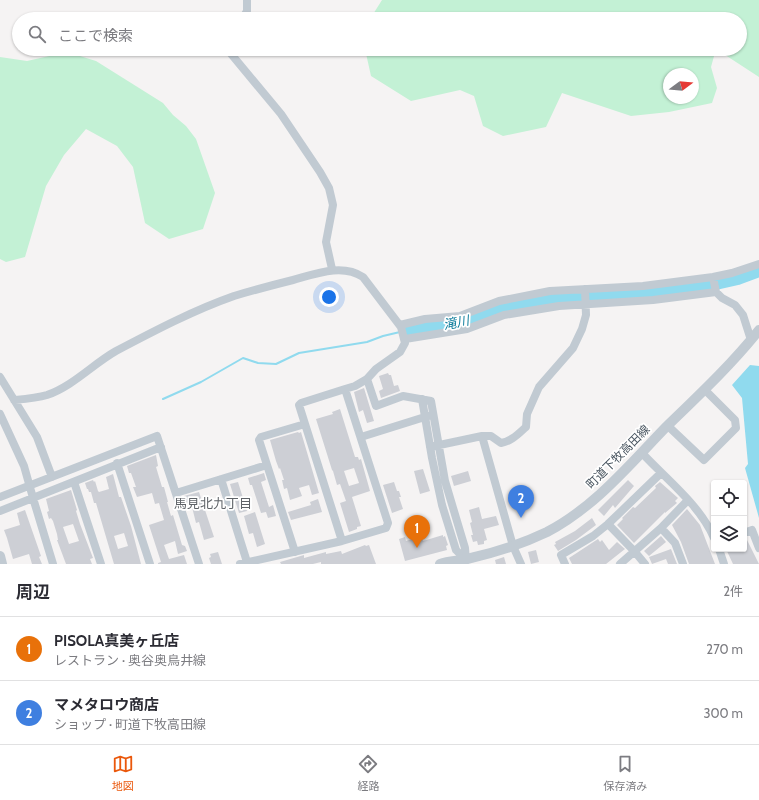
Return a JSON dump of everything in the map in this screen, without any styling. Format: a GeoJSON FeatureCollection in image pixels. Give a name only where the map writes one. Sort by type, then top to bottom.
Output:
{"type":"FeatureCollection","features":[{"type":"Feature","properties":{"kind":"street"},"geometry":{"type":"LineString","coordinates":[[246,12],[247,0]]}},
{"type":"Feature","properties":{"kind":"street"},"geometry":{"type":"LineString","coordinates":[[233,56],[281,114],[329,188],[332,205],[326,242],[332,269]]}},
{"type":"Feature","properties":{"kind":"street"},"geometry":{"type":"LineString","coordinates":[[402,327],[431,319],[460,316],[499,301],[550,291],[657,285],[713,277],[732,273],[759,264]]}},
{"type":"Feature","properties":{"kind":"street"},"geometry":{"type":"LineString","coordinates":[[14,400],[39,397],[55,392],[116,352],[220,301],[332,269],[352,272],[363,277],[402,327],[405,344],[400,352],[376,369],[367,379],[355,386],[301,403],[299,405],[342,541]]}},
{"type":"Feature","properties":{"kind":"street"},"geometry":{"type":"LineString","coordinates":[[713,277],[716,292]]}},
{"type":"Feature","properties":{"kind":"street"},"geometry":{"type":"LineString","coordinates":[[430,447],[482,436],[491,436],[501,443],[506,442],[514,438],[526,427],[527,414],[539,387],[573,348],[584,324],[586,315],[585,288]]}},
{"type":"Feature","properties":{"kind":"street"},"geometry":{"type":"LineString","coordinates":[[405,339],[467,329],[504,316],[559,306],[653,300],[716,292],[740,309],[746,322],[751,340]]}},
{"type":"Feature","properties":{"kind":"street"},"geometry":{"type":"LineString","coordinates":[[431,319],[433,334]]}},
{"type":"Feature","properties":{"kind":"street","name":"町道下牧高田線"},"geometry":{"type":"LineString","coordinates":[[440,564],[450,561],[464,563],[547,532],[570,518],[599,495],[642,453],[739,355],[759,330]]}},
{"type":"Feature","properties":{"kind":"street"},"geometry":{"type":"LineString","coordinates":[[0,377],[37,437],[52,477]]}},
{"type":"Feature","properties":{"kind":"street"},"geometry":{"type":"LineString","coordinates":[[367,379],[376,406],[403,396],[431,401],[429,416],[430,447],[438,487],[456,550],[464,563]]}},
{"type":"Feature","properties":{"kind":"street"},"geometry":{"type":"LineString","coordinates":[[221,479],[244,563],[342,541],[386,528],[388,523],[345,389]]}},
{"type":"Feature","properties":{"kind":"street"},"geometry":{"type":"LineString","coordinates":[[668,426],[704,460],[736,428],[735,420],[705,390]]}},
{"type":"Feature","properties":{"kind":"street"},"geometry":{"type":"LineString","coordinates":[[422,399],[438,445],[449,495],[465,548],[464,563]]}},
{"type":"Feature","properties":{"kind":"street"},"geometry":{"type":"LineString","coordinates":[[0,414],[24,466],[53,564]]}},
{"type":"Feature","properties":{"kind":"street"},"geometry":{"type":"LineString","coordinates":[[361,437],[429,416]]}},
{"type":"Feature","properties":{"kind":"street"},"geometry":{"type":"LineString","coordinates":[[295,552],[259,440],[261,437],[305,424]]}},
{"type":"Feature","properties":{"kind":"street"},"geometry":{"type":"LineString","coordinates":[[0,497],[157,436],[199,564]]}},
{"type":"Feature","properties":{"kind":"street"},"geometry":{"type":"LineString","coordinates":[[482,436],[512,546],[521,564]]}},
{"type":"Feature","properties":{"kind":"street"},"geometry":{"type":"LineString","coordinates":[[0,511],[160,447]]}},
{"type":"Feature","properties":{"kind":"street"},"geometry":{"type":"LineString","coordinates":[[642,453],[704,518],[711,532]]}},
{"type":"Feature","properties":{"kind":"street"},"geometry":{"type":"LineString","coordinates":[[117,463],[150,564]]}},
{"type":"Feature","properties":{"kind":"street"},"geometry":{"type":"LineString","coordinates":[[176,493],[267,465]]}},
{"type":"Feature","properties":{"kind":"street"},"geometry":{"type":"LineString","coordinates":[[565,564],[561,555],[593,536],[608,524],[661,473]]}},
{"type":"Feature","properties":{"kind":"street"},"geometry":{"type":"LineString","coordinates":[[74,482],[101,564]]}},
{"type":"Feature","properties":{"kind":"street"},"geometry":{"type":"LineString","coordinates":[[620,564],[661,528],[688,500]]}},
{"type":"Feature","properties":{"kind":"street"},"geometry":{"type":"LineString","coordinates":[[608,524],[645,564]]}},
{"type":"Feature","properties":{"kind":"street"},"geometry":{"type":"LineString","coordinates":[[661,528],[674,543],[683,564]]}},
{"type":"Feature","properties":{"kind":"street"},"geometry":{"type":"LineString","coordinates":[[747,532],[752,530],[759,548]]}},
{"type":"Feature","properties":{"kind":"street"},"geometry":{"type":"LineString","coordinates":[[720,552],[724,564]]}},
{"type":"Feature","properties":{"kind":"street"},"geometry":{"type":"LineString","coordinates":[[0,556],[2,564]]}},
{"type":"Feature","properties":{"kind":"green space"},"geometry":{"type":"Polygon","coordinates":[[[382,0],[759,0],[759,77],[727,56],[747,56],[747,12],[374,12],[382,0]]]}},
{"type":"Feature","properties":{"kind":"green space"},"geometry":{"type":"Polygon","coordinates":[[[49,56],[80,56],[96,61],[163,103],[173,115],[186,126],[196,139],[215,193],[203,229],[169,239],[145,223],[133,167],[117,146],[86,129],[64,155],[46,186],[25,257],[6,262],[0,259],[0,57],[27,61],[49,56]]]}},
{"type":"Feature","properties":{"kind":"green space"},"geometry":{"type":"Polygon","coordinates":[[[367,56],[714,56],[711,67],[717,88],[712,103],[669,112],[631,116],[562,93],[546,127],[503,136],[483,126],[474,96],[460,90],[411,101],[371,76],[367,56]]]}},
{"type":"Feature","properties":{"kind":"water"},"geometry":{"type":"Polygon","coordinates":[[[750,365],[759,366],[759,518],[745,468],[748,464],[742,398],[732,385],[750,365]]]}},
{"type":"Feature","properties":{"kind":"building"},"geometry":{"type":"Polygon","coordinates":[[[388,373],[391,375],[394,386],[398,385],[400,391],[381,398],[379,391],[383,389],[379,376],[388,373]]]}},
{"type":"Feature","properties":{"kind":"building"},"geometry":{"type":"Polygon","coordinates":[[[364,388],[374,421],[367,423],[363,410],[359,412],[354,392],[364,388]]]}},
{"type":"Feature","properties":{"kind":"building"},"geometry":{"type":"Polygon","coordinates":[[[340,409],[355,457],[358,457],[359,460],[361,459],[370,491],[352,497],[361,526],[349,532],[340,503],[346,501],[340,484],[337,485],[316,419],[333,414],[332,412],[340,409]],[[354,468],[344,471],[349,486],[359,483],[354,468]]]}},
{"type":"Feature","properties":{"kind":"building"},"geometry":{"type":"Polygon","coordinates":[[[301,432],[319,493],[312,495],[309,485],[299,488],[302,496],[290,500],[287,488],[284,489],[282,480],[284,480],[276,461],[270,440],[301,432]]]}},
{"type":"Feature","properties":{"kind":"building"},"geometry":{"type":"Polygon","coordinates":[[[156,455],[158,466],[156,467],[162,487],[164,487],[171,516],[173,515],[182,545],[185,546],[187,551],[178,554],[175,541],[164,545],[169,559],[184,555],[187,564],[158,564],[161,562],[149,525],[164,520],[159,503],[155,504],[152,493],[137,497],[133,487],[136,487],[127,466],[156,455]]]}},
{"type":"Feature","properties":{"kind":"building"},"geometry":{"type":"Polygon","coordinates":[[[423,469],[430,491],[420,494],[414,471],[423,469]]]}},
{"type":"Feature","properties":{"kind":"building"},"geometry":{"type":"Polygon","coordinates":[[[468,471],[471,481],[454,486],[451,476],[468,471]]]}},
{"type":"Feature","properties":{"kind":"building"},"geometry":{"type":"Polygon","coordinates":[[[264,473],[266,480],[261,482],[269,507],[273,505],[276,516],[268,518],[266,512],[261,513],[252,485],[250,485],[248,478],[264,473]]]}},
{"type":"Feature","properties":{"kind":"building"},"geometry":{"type":"Polygon","coordinates":[[[113,474],[119,497],[121,497],[131,526],[141,564],[114,564],[96,503],[94,503],[91,492],[87,489],[85,483],[93,480],[94,482],[95,481],[99,492],[109,489],[106,477],[113,474]],[[124,533],[114,536],[118,549],[128,546],[124,533]]]}},
{"type":"Feature","properties":{"kind":"building"},"geometry":{"type":"Polygon","coordinates":[[[628,480],[634,486],[615,508],[613,505],[604,516],[598,510],[628,480]]]}},
{"type":"Feature","properties":{"kind":"building"},"geometry":{"type":"Polygon","coordinates":[[[238,482],[247,511],[239,513],[230,484],[238,482]]]}},
{"type":"Feature","properties":{"kind":"building"},"geometry":{"type":"Polygon","coordinates":[[[394,482],[401,497],[399,497],[403,509],[392,513],[383,485],[394,482]]]}},
{"type":"Feature","properties":{"kind":"building"},"geometry":{"type":"Polygon","coordinates":[[[660,482],[678,498],[675,501],[677,503],[665,512],[634,543],[617,525],[633,507],[635,508],[656,488],[655,486],[660,482]]]}},
{"type":"Feature","properties":{"kind":"building"},"geometry":{"type":"Polygon","coordinates":[[[71,490],[80,524],[93,558],[90,559],[92,564],[66,564],[57,540],[57,534],[53,521],[51,518],[49,519],[46,499],[71,490]],[[73,524],[63,527],[69,544],[79,541],[73,524]]]}},
{"type":"Feature","properties":{"kind":"building"},"geometry":{"type":"Polygon","coordinates":[[[199,492],[214,537],[204,540],[199,522],[196,523],[191,503],[186,505],[184,496],[199,492]]]}},
{"type":"Feature","properties":{"kind":"building"},"geometry":{"type":"Polygon","coordinates":[[[318,499],[322,512],[291,520],[288,512],[311,505],[310,502],[318,499]]]}},
{"type":"Feature","properties":{"kind":"building"},"geometry":{"type":"Polygon","coordinates":[[[479,507],[482,519],[496,516],[499,525],[484,529],[487,540],[484,541],[484,544],[478,545],[477,541],[473,542],[471,535],[473,535],[470,523],[472,522],[469,510],[479,507]]]}},
{"type":"Feature","properties":{"kind":"building"},"geometry":{"type":"Polygon","coordinates":[[[687,509],[700,525],[715,564],[689,564],[681,542],[672,525],[687,509]]]}},
{"type":"Feature","properties":{"kind":"building"},"geometry":{"type":"Polygon","coordinates":[[[25,510],[41,556],[39,557],[42,564],[32,564],[29,554],[13,559],[4,530],[20,525],[17,513],[25,510]]]}},
{"type":"Feature","properties":{"kind":"building"},"geometry":{"type":"Polygon","coordinates":[[[255,512],[265,544],[257,547],[253,533],[249,534],[244,516],[255,512]]]}},
{"type":"Feature","properties":{"kind":"building"},"geometry":{"type":"Polygon","coordinates":[[[592,518],[596,525],[558,551],[554,545],[556,544],[555,542],[575,531],[592,518]]]}},
{"type":"Feature","properties":{"kind":"building"},"geometry":{"type":"Polygon","coordinates":[[[443,535],[443,537],[445,536],[448,545],[446,546],[447,550],[405,561],[399,539],[405,537],[406,541],[421,536],[423,541],[443,535]]]}},
{"type":"Feature","properties":{"kind":"building"},"geometry":{"type":"Polygon","coordinates":[[[661,536],[666,542],[649,556],[644,551],[661,536]]]}},
{"type":"Feature","properties":{"kind":"building"},"geometry":{"type":"Polygon","coordinates":[[[598,539],[600,542],[602,540],[609,550],[617,542],[625,549],[606,564],[572,564],[569,558],[598,539]]]}},
{"type":"Feature","properties":{"kind":"building"},"geometry":{"type":"Polygon","coordinates":[[[747,540],[759,564],[733,564],[727,552],[747,552],[747,540]]]}},
{"type":"Feature","properties":{"kind":"building"},"geometry":{"type":"Polygon","coordinates":[[[365,545],[369,545],[376,564],[321,564],[321,562],[313,564],[281,564],[280,562],[304,555],[304,558],[326,552],[326,554],[341,551],[342,554],[365,545]]]}},
{"type":"Feature","properties":{"kind":"building"},"geometry":{"type":"Polygon","coordinates":[[[671,549],[677,564],[668,564],[666,559],[652,564],[649,557],[671,549]]]}},
{"type":"Feature","properties":{"kind":"building"},"geometry":{"type":"Polygon","coordinates":[[[536,550],[539,562],[531,564],[528,552],[536,550]]]}},
{"type":"Feature","properties":{"kind":"building"},"geometry":{"type":"Polygon","coordinates":[[[218,552],[222,564],[211,564],[209,558],[211,557],[210,554],[218,552]]]}},
{"type":"Feature","properties":{"kind":"building"},"geometry":{"type":"Polygon","coordinates":[[[504,557],[506,564],[496,564],[495,560],[504,557]]]}},
{"type":"Feature","properties":{"kind":"waterway","name":"滝川"},"geometry":{"type":"LineString","coordinates":[[406,331],[463,323],[495,310],[549,300],[568,297],[643,294],[707,286],[738,279],[759,271]]}},
{"type":"Feature","properties":{"kind":"waterway","name":"滝川"},"geometry":{"type":"LineString","coordinates":[[163,399],[201,382],[243,358],[258,363],[276,364],[299,353],[367,342],[400,332]]}},
{"type":"Feature","properties":{"kind":"place","name":"マメタロウ商店"},"geometry":{"type":"Point","coordinates":[521,518]}},
{"type":"Feature","properties":{"kind":"place","name":"PISOLA真美ヶ丘店"},"geometry":{"type":"Point","coordinates":[417,548]}},
{"type":"Feature","properties":{"kind":"district","name":"馬見北九丁目"},"geometry":{"type":"Point","coordinates":[213,503]}}]}
